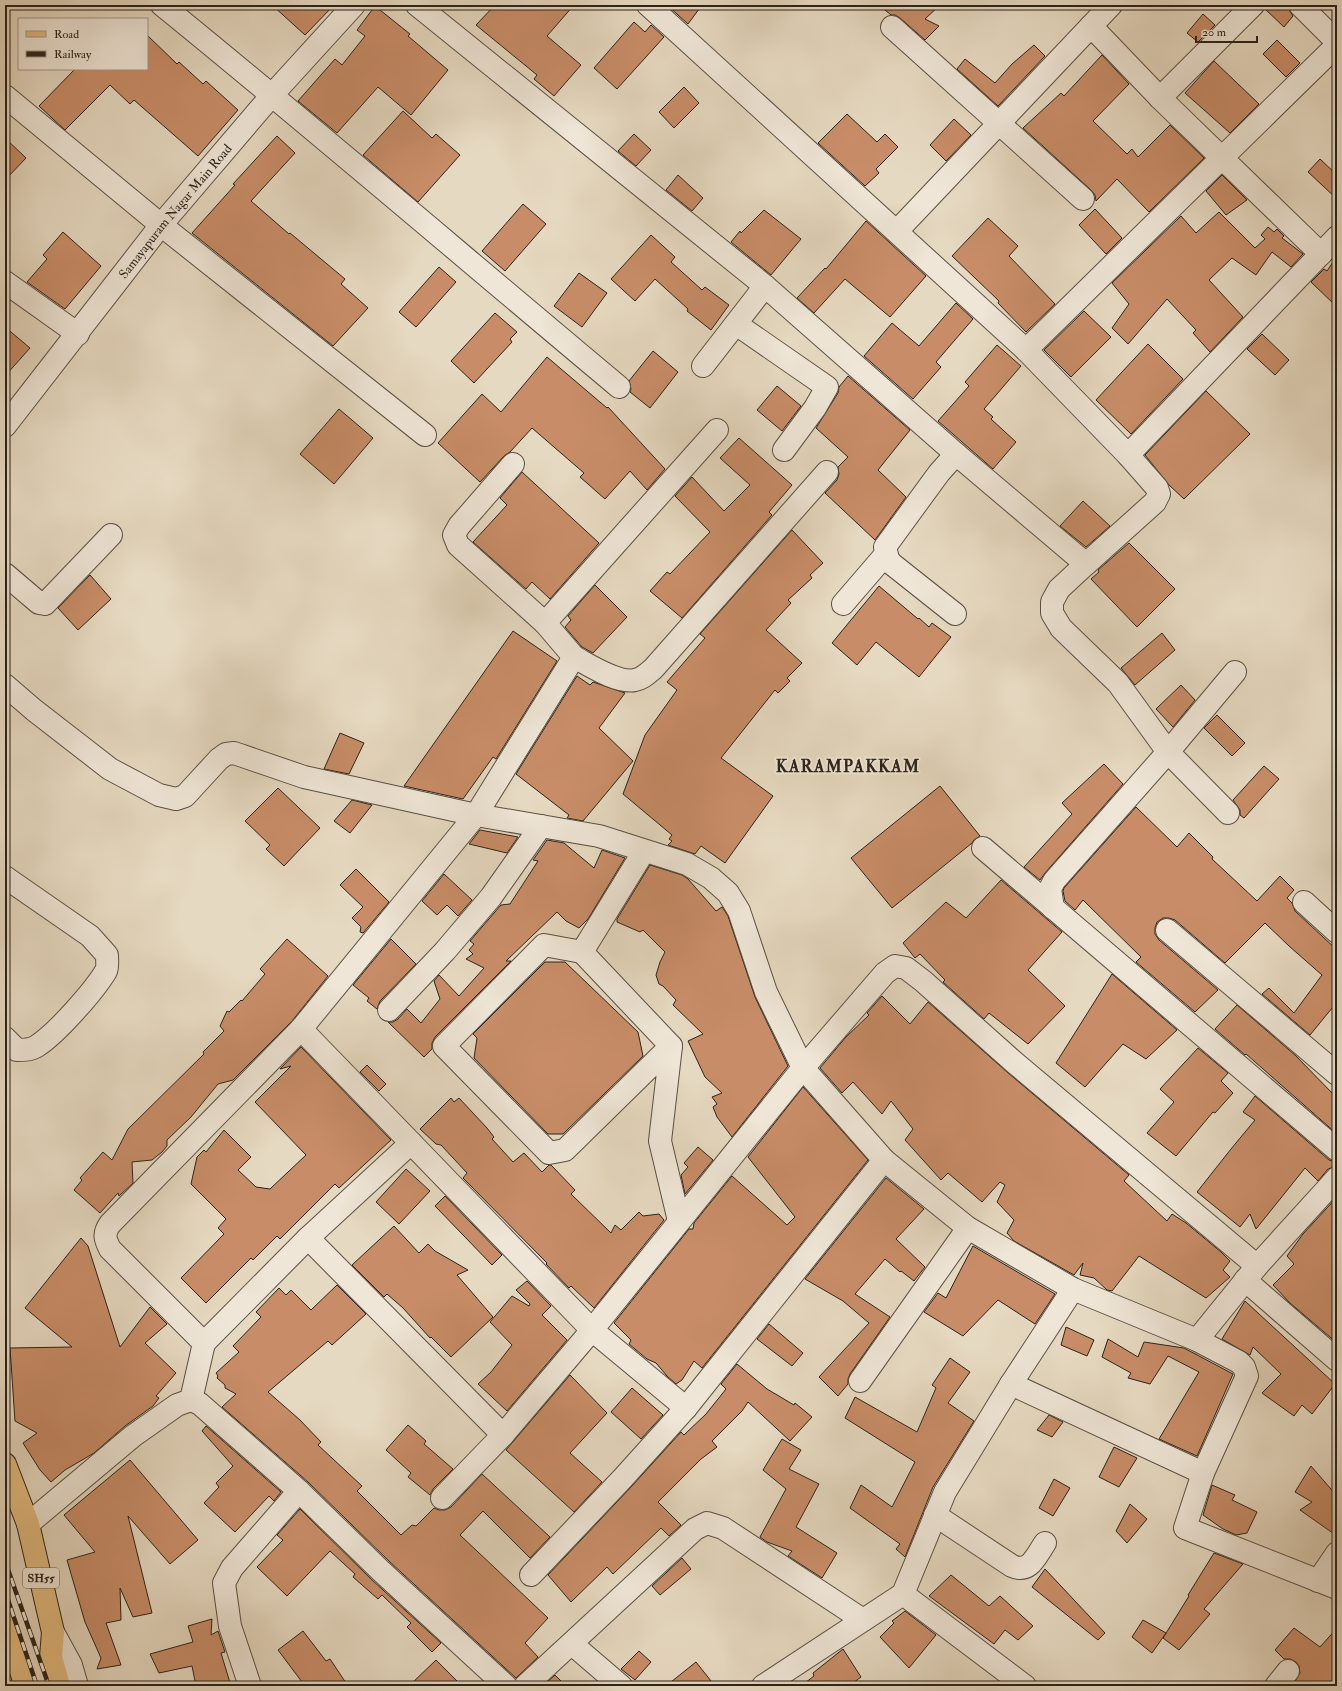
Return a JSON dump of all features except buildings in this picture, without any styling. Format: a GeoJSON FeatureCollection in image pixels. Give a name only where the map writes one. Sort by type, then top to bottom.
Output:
{"type":"FeatureCollection","features":[{"type":"Feature","properties":{"kind":"main road","name":"SH55"},"geometry":{"type":"LineString","coordinates":[[5,1464],[28,1524],[53,1632],[51,1657],[59,1686]]}},
{"type":"Feature","properties":{"kind":"main road"},"geometry":{"type":"LineString","coordinates":[[5,1624],[21,1681]]}},
{"type":"Feature","properties":{"kind":"street"},"geometry":{"type":"LineString","coordinates":[[162,5],[272,95],[619,387]]}},
{"type":"Feature","properties":{"kind":"street","name":"Samayapuram Nagar Main Road"},"geometry":{"type":"LineString","coordinates":[[5,426],[78,334],[161,225],[272,95],[354,5]]}},
{"type":"Feature","properties":{"kind":"street"},"geometry":{"type":"LineString","coordinates":[[417,5],[765,286],[956,454],[1086,564]]}},
{"type":"Feature","properties":{"kind":"street"},"geometry":{"type":"LineString","coordinates":[[648,5],[1026,350],[1128,455],[1157,488],[1159,494],[1154,502],[1059,589],[1052,602],[1052,613],[1062,628],[1118,683],[1168,752],[1228,813]]}},
{"type":"Feature","properties":{"kind":"street"},"geometry":{"type":"LineString","coordinates":[[897,231],[1000,124],[1111,5]]}},
{"type":"Feature","properties":{"kind":"street"},"geometry":{"type":"LineString","coordinates":[[1160,98],[1253,5]]}},
{"type":"Feature","properties":{"kind":"street"},"geometry":{"type":"LineString","coordinates":[[1026,350],[1337,43],[1300,5]]}},
{"type":"Feature","properties":{"kind":"street"},"geometry":{"type":"LineString","coordinates":[[1091,26],[1160,98],[1321,254]]}},
{"type":"Feature","properties":{"kind":"street"},"geometry":{"type":"LineString","coordinates":[[892,27],[1083,199]]}},
{"type":"Feature","properties":{"kind":"street"},"geometry":{"type":"LineString","coordinates":[[5,96],[161,225],[425,435]]}},
{"type":"Feature","properties":{"kind":"street"},"geometry":{"type":"LineString","coordinates":[[1128,455],[1337,237]]}},
{"type":"Feature","properties":{"kind":"street"},"geometry":{"type":"LineString","coordinates":[[5,282],[78,334]]}},
{"type":"Feature","properties":{"kind":"street"},"geometry":{"type":"LineString","coordinates":[[703,366],[765,286]]}},
{"type":"Feature","properties":{"kind":"street"},"geometry":{"type":"LineString","coordinates":[[736,324],[827,387],[815,408],[784,450]]}},
{"type":"Feature","properties":{"kind":"street"},"geometry":{"type":"LineString","coordinates":[[545,623],[717,430]]}},
{"type":"Feature","properties":{"kind":"street"},"geometry":{"type":"LineString","coordinates":[[955,614],[892,564],[888,559],[885,547],[939,473],[956,454]]}},
{"type":"Feature","properties":{"kind":"street"},"geometry":{"type":"LineString","coordinates":[[513,464],[459,526],[454,534],[458,544],[545,623],[574,657],[620,680],[633,681],[642,678],[653,669],[826,472]]}},
{"type":"Feature","properties":{"kind":"street"},"geometry":{"type":"LineString","coordinates":[[5,574],[39,603],[45,604],[111,535]]}},
{"type":"Feature","properties":{"kind":"street"},"geometry":{"type":"LineString","coordinates":[[843,604],[886,554]]}},
{"type":"Feature","properties":{"kind":"street"},"geometry":{"type":"LineString","coordinates":[[204,1342],[110,1250],[105,1237],[105,1230],[301,1029],[476,815],[574,657]]}},
{"type":"Feature","properties":{"kind":"street"},"geometry":{"type":"LineString","coordinates":[[1052,908],[1050,889],[1054,881],[1168,752],[1235,672]]}},
{"type":"Feature","properties":{"kind":"street"},"geometry":{"type":"LineString","coordinates":[[5,685],[34,710],[110,769],[159,795],[176,798],[185,796],[219,759],[226,754],[234,753],[304,777],[476,815],[599,836],[687,864],[711,878],[728,893],[739,911],[766,992],[803,1068],[884,1160],[968,1228],[1073,1289],[1197,1340],[1239,1362],[1244,1367],[1247,1376],[1204,1473],[1185,1528],[1328,1585],[1337,1552]]}},
{"type":"Feature","properties":{"kind":"street"},"geometry":{"type":"LineString","coordinates":[[389,1010],[445,951],[491,898],[541,826]]}},
{"type":"Feature","properties":{"kind":"street"},"geometry":{"type":"LineString","coordinates":[[983,848],[1337,1150]]}},
{"type":"Feature","properties":{"kind":"street"},"geometry":{"type":"LineString","coordinates":[[582,952],[644,850]]}},
{"type":"Feature","properties":{"kind":"street"},"geometry":{"type":"LineString","coordinates":[[5,877],[90,936],[107,956],[107,969],[91,992],[60,1026],[37,1047],[27,1050],[16,1050],[5,1038]]}},
{"type":"Feature","properties":{"kind":"street"},"geometry":{"type":"LineString","coordinates":[[1304,902],[1337,932]]}},
{"type":"Feature","properties":{"kind":"street"},"geometry":{"type":"LineString","coordinates":[[1167,930],[1337,1074]]}},
{"type":"Feature","properties":{"kind":"street"},"geometry":{"type":"LineString","coordinates":[[544,944],[582,952],[671,1046],[565,1150],[549,1153],[444,1046],[544,944]]}},
{"type":"Feature","properties":{"kind":"street"},"geometry":{"type":"LineString","coordinates":[[442,1498],[503,1435],[592,1330],[803,1068],[885,973],[895,966],[906,968],[1251,1273],[1337,1360]]}},
{"type":"Feature","properties":{"kind":"street"},"geometry":{"type":"LineString","coordinates":[[301,1029],[592,1330],[686,1408]]}},
{"type":"Feature","properties":{"kind":"street"},"geometry":{"type":"LineString","coordinates":[[671,1046],[660,1141],[680,1221]]}},
{"type":"Feature","properties":{"kind":"street"},"geometry":{"type":"LineString","coordinates":[[190,1400],[204,1342],[308,1238],[411,1143]]}},
{"type":"Feature","properties":{"kind":"street"},"geometry":{"type":"LineString","coordinates":[[531,1575],[623,1478],[686,1408],[884,1160]]}},
{"type":"Feature","properties":{"kind":"street"},"geometry":{"type":"LineString","coordinates":[[1197,1340],[1251,1273],[1337,1178]]}},
{"type":"Feature","properties":{"kind":"street"},"geometry":{"type":"LineString","coordinates":[[860,1381],[968,1228]]}},
{"type":"Feature","properties":{"kind":"street"},"geometry":{"type":"LineString","coordinates":[[308,1238],[503,1435]]}},
{"type":"Feature","properties":{"kind":"street"},"geometry":{"type":"LineString","coordinates":[[763,1686],[904,1594],[945,1492],[1011,1384],[1073,1289]]}},
{"type":"Feature","properties":{"kind":"street"},"geometry":{"type":"LineString","coordinates":[[1011,1384],[1204,1473]]}},
{"type":"Feature","properties":{"kind":"street"},"geometry":{"type":"LineString","coordinates":[[28,1524],[133,1436],[177,1405],[190,1400],[200,1404],[299,1491],[381,1571],[506,1686]]}},
{"type":"Feature","properties":{"kind":"street"},"geometry":{"type":"LineString","coordinates":[[250,1686],[230,1626],[224,1583],[232,1568],[299,1491]]}},
{"type":"Feature","properties":{"kind":"street"},"geometry":{"type":"LineString","coordinates":[[935,1515],[1012,1566],[1019,1569],[1026,1568],[1045,1543]]}},
{"type":"Feature","properties":{"kind":"street"},"geometry":{"type":"LineString","coordinates":[[525,1686],[695,1529],[707,1523],[723,1528],[863,1620]]}},
{"type":"Feature","properties":{"kind":"street"},"geometry":{"type":"LineString","coordinates":[[904,1594],[1025,1686]]}},
{"type":"Feature","properties":{"kind":"street"},"geometry":{"type":"LineString","coordinates":[[53,1632],[71,1666],[77,1686]]}},
{"type":"Feature","properties":{"kind":"street"},"geometry":{"type":"LineString","coordinates":[[572,1644],[621,1686]]}},
{"type":"Feature","properties":{"kind":"railway"},"geometry":{"type":"LineString","coordinates":[[5,1561],[49,1686]]}},
{"type":"Feature","properties":{"kind":"railway"},"geometry":{"type":"LineString","coordinates":[[5,1591],[37,1686]]}},
{"type":"Feature","properties":{"kind":"district","name":"KARAMPAKKAM"},"geometry":{"type":"Point","coordinates":[848,766]}}]}
